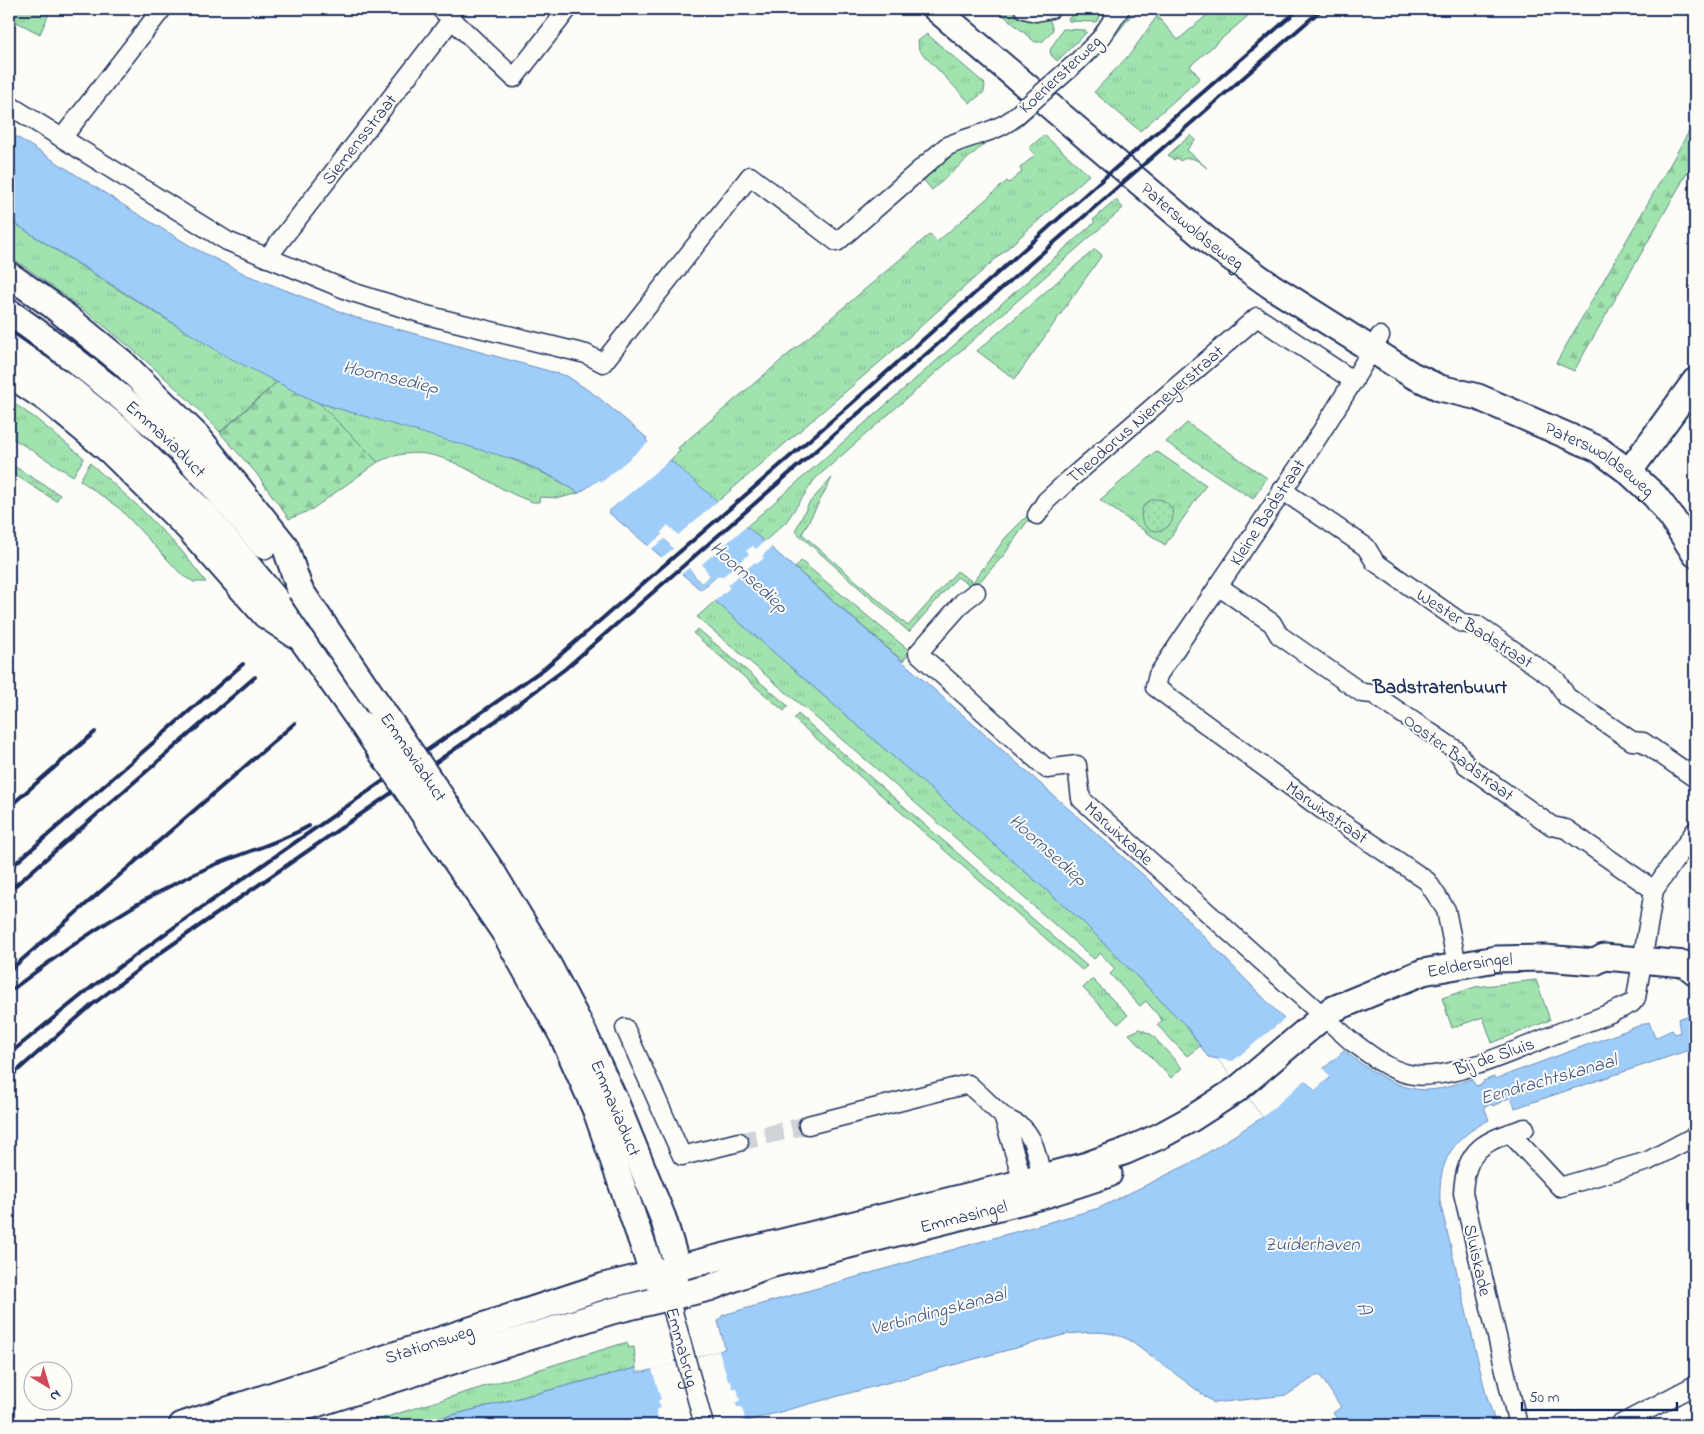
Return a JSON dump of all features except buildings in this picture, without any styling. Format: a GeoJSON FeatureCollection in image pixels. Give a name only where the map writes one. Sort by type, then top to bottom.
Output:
{"type":"FeatureCollection","features":[{"type":"Feature","properties":{"kind":"main road","name":"Paterswoldseweg"},"geometry":{"type":"LineString","coordinates":[[936,9],[1212,244],[1271,286],[1376,343]]}},
{"type":"Feature","properties":{"kind":"main road","name":"Paterswoldseweg"},"geometry":{"type":"LineString","coordinates":[[956,9],[1220,234],[1376,343],[1412,375],[1440,388],[1478,397],[1593,447],[1630,472],[1672,518],[1695,554]]}},
{"type":"Feature","properties":{"kind":"main road"},"geometry":{"type":"LineString","coordinates":[[9,275],[52,305],[148,386],[199,438],[243,540]]}},
{"type":"Feature","properties":{"kind":"main road","name":"Emmaviaduct"},"geometry":{"type":"LineString","coordinates":[[9,312],[100,379],[155,426],[222,495],[243,540],[300,638],[362,724],[504,932],[562,1035],[606,1107],[663,1218],[678,1268]]}},
{"type":"Feature","properties":{"kind":"main road","name":"Emmaviaduct"},"geometry":{"type":"LineString","coordinates":[[9,347],[72,391],[124,433],[165,473],[300,590],[494,873],[549,966],[583,1031],[653,1274]]}},
{"type":"Feature","properties":{"kind":"main road"},"geometry":{"type":"LineString","coordinates":[[9,374],[48,400],[110,451],[150,489],[243,540]]}},
{"type":"Feature","properties":{"kind":"main road"},"geometry":{"type":"LineString","coordinates":[[1630,472],[1695,381]]}},
{"type":"Feature","properties":{"kind":"main road","name":"Eeldersingel"},"geometry":{"type":"LineString","coordinates":[[1240,1095],[1353,1003],[1416,975],[1457,965],[1506,959],[1545,958],[1595,962],[1601,968],[1642,961],[1684,978],[1694,972]]}},
{"type":"Feature","properties":{"kind":"main road","name":"Emmasingel"},"geometry":{"type":"LineString","coordinates":[[678,1268],[1035,1185],[1095,1180],[1162,1151],[1240,1095]]}},
{"type":"Feature","properties":{"kind":"main road","name":"Emmasingel"},"geometry":{"type":"LineString","coordinates":[[670,1297],[709,1288],[766,1266],[1035,1185]]}},
{"type":"Feature","properties":{"kind":"main road"},"geometry":{"type":"LineString","coordinates":[[670,1297],[678,1268]]}},
{"type":"Feature","properties":{"kind":"main road","name":"Stationsweg"},"geometry":{"type":"LineString","coordinates":[[182,1425],[604,1286],[678,1268]]}},
{"type":"Feature","properties":{"kind":"main road","name":"Emmabrug"},"geometry":{"type":"LineString","coordinates":[[653,1274],[670,1297]]}},
{"type":"Feature","properties":{"kind":"main road","name":"Stationsweg"},"geometry":{"type":"LineString","coordinates":[[249,1425],[612,1312],[670,1297]]}},
{"type":"Feature","properties":{"kind":"street"},"geometry":{"type":"LineString","coordinates":[[62,138],[162,9]]}},
{"type":"Feature","properties":{"kind":"street"},"geometry":{"type":"LineString","coordinates":[[446,14],[514,78],[568,9]]}},
{"type":"Feature","properties":{"kind":"street"},"geometry":{"type":"LineString","coordinates":[[1024,9],[1036,12],[1051,9]]}},
{"type":"Feature","properties":{"kind":"street","name":"Koeriersterweg"},"geometry":{"type":"LineString","coordinates":[[267,258],[352,292],[426,315],[586,354],[603,363],[750,176],[837,242],[946,147],[960,139],[991,130],[1011,120],[1076,63],[1111,26],[1120,9]]}},
{"type":"Feature","properties":{"kind":"street","name":"Siemensstraat"},"geometry":{"type":"LineString","coordinates":[[267,258],[446,14]]}},
{"type":"Feature","properties":{"kind":"street"},"geometry":{"type":"LineString","coordinates":[[9,105],[227,241],[267,258]]}},
{"type":"Feature","properties":{"kind":"street","name":"Theodorus Niemeyerstraat"},"geometry":{"type":"LineString","coordinates":[[1037,515],[1046,501],[1257,317],[1354,381]]}},
{"type":"Feature","properties":{"kind":"street","name":"Kleine Badstraat"},"geometry":{"type":"LineString","coordinates":[[1155,687],[1158,675],[1354,381],[1376,343]]}},
{"type":"Feature","properties":{"kind":"street","name":"Wester Badstraat"},"geometry":{"type":"LineString","coordinates":[[1282,490],[1366,547],[1375,562],[1462,623],[1477,625],[1556,680],[1567,696],[1632,741],[1643,742],[1695,778]]}},
{"type":"Feature","properties":{"kind":"street","name":"Ooster Badstraat"},"geometry":{"type":"LineString","coordinates":[[1218,586],[1272,623],[1279,635],[1362,693],[1373,694],[1456,750],[1466,765],[1552,826],[1566,829],[1654,890]]}},
{"type":"Feature","properties":{"kind":"street","name":"Marwixkade"},"geometry":{"type":"LineString","coordinates":[[976,592],[963,602],[918,653],[1047,769],[1077,765],[1081,799],[1329,1021]]}},
{"type":"Feature","properties":{"kind":"street","name":"Marwixstraat"},"geometry":{"type":"LineString","coordinates":[[1155,687],[1320,808],[1427,881],[1446,910],[1457,965]]}},
{"type":"Feature","properties":{"kind":"street"},"geometry":{"type":"LineString","coordinates":[[1654,890],[1695,831]]}},
{"type":"Feature","properties":{"kind":"street","name":"Bij de Sluis"},"geometry":{"type":"LineString","coordinates":[[1329,1021],[1351,1041],[1391,1068],[1415,1075],[1454,1071],[1625,1007],[1636,998],[1654,890]]}},
{"type":"Feature","properties":{"kind":"street"},"geometry":{"type":"LineString","coordinates":[[625,1028],[682,1156],[739,1142]]}},
{"type":"Feature","properties":{"kind":"street"},"geometry":{"type":"LineString","coordinates":[[808,1125],[968,1084],[992,1104],[1004,1118],[1022,1127],[1031,1138],[1035,1185]]}},
{"type":"Feature","properties":{"kind":"street","name":"Sluiskade"},"geometry":{"type":"LineString","coordinates":[[1518,1425],[1463,1193],[1467,1164],[1475,1151],[1490,1139],[1518,1130],[1560,1187],[1648,1161],[1695,1136]]}},
{"type":"Feature","properties":{"kind":"street","name":"Emmabrug"},"geometry":{"type":"LineString","coordinates":[[670,1297],[704,1425]]}},
{"type":"Feature","properties":{"kind":"street"},"geometry":{"type":"LineString","coordinates":[[1619,1425],[1695,1385]]}},
{"type":"Feature","properties":{"kind":"green space"},"geometry":{"type":"Polygon","coordinates":[[[9,9],[51,9],[40,34],[9,18],[9,9]]]}},
{"type":"Feature","properties":{"kind":"green space"},"geometry":{"type":"Polygon","coordinates":[[[996,9],[1014,9],[1021,15],[1036,20],[1049,18],[1053,30],[1042,42],[1035,42],[996,9]]]}},
{"type":"Feature","properties":{"kind":"green space"},"geometry":{"type":"Polygon","coordinates":[[[1078,9],[1105,9],[1096,22],[1069,21],[1068,19],[1078,9]]]}},
{"type":"Feature","properties":{"kind":"green space"},"geometry":{"type":"Polygon","coordinates":[[[1131,9],[1136,9],[1100,55],[1016,130],[1013,127],[1113,35],[1131,9]]]}},
{"type":"Feature","properties":{"kind":"green space"},"geometry":{"type":"Polygon","coordinates":[[[1214,9],[1256,9],[1190,66],[1200,78],[1140,131],[1094,92],[1131,53],[1157,16],[1178,40],[1214,9]]]}},
{"type":"Feature","properties":{"kind":"green space"},"geometry":{"type":"Polygon","coordinates":[[[1063,29],[1085,30],[1087,32],[1057,61],[1051,55],[1050,50],[1063,29]]]}},
{"type":"Feature","properties":{"kind":"green space"},"geometry":{"type":"Polygon","coordinates":[[[927,34],[985,84],[984,92],[970,103],[919,50],[918,41],[927,34]]]}},
{"type":"Feature","properties":{"kind":"green space"},"geometry":{"type":"Polygon","coordinates":[[[1695,121],[1695,159],[1574,371],[1556,363],[1695,121]]]}},
{"type":"Feature","properties":{"kind":"green space"},"geometry":{"type":"Polygon","coordinates":[[[1044,135],[1089,175],[902,343],[717,502],[670,460],[680,451],[678,448],[930,234],[937,242],[1007,181],[1009,183],[1022,172],[1020,168],[1035,155],[1029,148],[1044,135]]]}},
{"type":"Feature","properties":{"kind":"green space"},"geometry":{"type":"Polygon","coordinates":[[[1191,135],[1195,140],[1187,150],[1207,168],[1191,158],[1180,161],[1177,158],[1174,160],[1168,155],[1191,135]]]}},
{"type":"Feature","properties":{"kind":"green space"},"geometry":{"type":"Polygon","coordinates":[[[991,138],[932,190],[921,177],[949,154],[991,138]]]}},
{"type":"Feature","properties":{"kind":"green space"},"geometry":{"type":"Polygon","coordinates":[[[1116,200],[1123,208],[815,479],[786,522],[764,542],[746,527],[1095,222],[1093,220],[1116,200]]]}},
{"type":"Feature","properties":{"kind":"green space"},"geometry":{"type":"Polygon","coordinates":[[[9,220],[208,344],[277,382],[220,432],[196,407],[119,338],[9,256],[9,220]]]}},
{"type":"Feature","properties":{"kind":"green space"},"geometry":{"type":"Polygon","coordinates":[[[1095,249],[1102,255],[1015,379],[977,351],[1095,249]]]}},
{"type":"Feature","properties":{"kind":"green space"},"geometry":{"type":"Polygon","coordinates":[[[277,382],[319,403],[378,462],[311,510],[289,519],[256,473],[220,433],[277,382]]]}},
{"type":"Feature","properties":{"kind":"green space"},"geometry":{"type":"Polygon","coordinates":[[[9,400],[35,418],[84,458],[73,476],[9,436],[9,400]]]}},
{"type":"Feature","properties":{"kind":"green space"},"geometry":{"type":"Polygon","coordinates":[[[319,403],[453,439],[486,450],[549,476],[579,493],[560,498],[540,497],[539,502],[533,502],[513,494],[458,464],[440,457],[420,453],[400,455],[378,462],[319,403]]]}},
{"type":"Feature","properties":{"kind":"green space"},"geometry":{"type":"Polygon","coordinates":[[[1187,423],[1267,478],[1253,499],[1166,442],[1187,423]]]}},
{"type":"Feature","properties":{"kind":"green space"},"geometry":{"type":"Polygon","coordinates":[[[1156,451],[1206,485],[1165,545],[1100,500],[1156,451]]]}},
{"type":"Feature","properties":{"kind":"green space"},"geometry":{"type":"Polygon","coordinates":[[[9,463],[60,495],[56,501],[9,471],[9,463]]]}},
{"type":"Feature","properties":{"kind":"green space"},"geometry":{"type":"Polygon","coordinates":[[[90,463],[139,507],[181,550],[206,582],[194,582],[183,576],[120,509],[80,480],[90,463]]]}},
{"type":"Feature","properties":{"kind":"green space"},"geometry":{"type":"Polygon","coordinates":[[[832,478],[802,534],[908,626],[957,571],[973,582],[1006,537],[1031,512],[1033,513],[1004,555],[974,588],[957,577],[909,632],[795,531],[809,503],[832,478]]]}},
{"type":"Feature","properties":{"kind":"green space"},"geometry":{"type":"Polygon","coordinates":[[[1157,499],[1163,500],[1168,504],[1172,509],[1172,521],[1168,526],[1163,530],[1157,531],[1151,530],[1146,526],[1142,521],[1141,515],[1142,509],[1146,504],[1151,500],[1157,499]]]}},
{"type":"Feature","properties":{"kind":"green space"},"geometry":{"type":"Polygon","coordinates":[[[801,561],[911,652],[903,661],[795,568],[801,561]]]}},
{"type":"Feature","properties":{"kind":"green space"},"geometry":{"type":"Polygon","coordinates":[[[715,601],[1084,923],[1186,1026],[1200,1046],[1187,1056],[1157,1025],[1162,1020],[1146,1001],[1140,1006],[1110,974],[1115,969],[1100,953],[1094,959],[872,765],[697,617],[715,601]]]}},
{"type":"Feature","properties":{"kind":"green space"},"geometry":{"type":"Polygon","coordinates":[[[698,629],[788,706],[784,711],[693,633],[698,629]]]}},
{"type":"Feature","properties":{"kind":"green space"},"geometry":{"type":"Polygon","coordinates":[[[798,714],[1087,966],[1082,970],[794,719],[798,714]]]}},
{"type":"Feature","properties":{"kind":"green space"},"geometry":{"type":"Polygon","coordinates":[[[1092,979],[1128,1015],[1118,1024],[1083,988],[1092,979]]]}},
{"type":"Feature","properties":{"kind":"green space"},"geometry":{"type":"Polygon","coordinates":[[[1536,980],[1550,1020],[1492,1043],[1483,1017],[1452,1028],[1442,998],[1475,987],[1536,980]]]}},
{"type":"Feature","properties":{"kind":"green space"},"geometry":{"type":"Polygon","coordinates":[[[1140,1029],[1152,1035],[1182,1068],[1171,1078],[1129,1034],[1140,1029]]]}},
{"type":"Feature","properties":{"kind":"green space"},"geometry":{"type":"Polygon","coordinates":[[[627,1342],[629,1348],[634,1347],[636,1368],[413,1425],[361,1425],[627,1342]]]}},
{"type":"Feature","properties":{"kind":"water"},"geometry":{"type":"Polygon","coordinates":[[[9,132],[194,248],[247,275],[354,317],[567,376],[598,397],[647,438],[646,440],[665,463],[670,460],[903,662],[1150,881],[1284,1019],[1265,1035],[1314,1090],[1330,1078],[1323,1069],[1344,1051],[1375,1073],[1399,1085],[1424,1090],[1450,1086],[1471,1079],[1476,1086],[1484,1083],[1483,1081],[1494,1077],[1495,1079],[1649,1022],[1655,1038],[1672,1030],[1675,1034],[1680,1032],[1678,1019],[1695,1013],[1695,1051],[1686,1051],[1515,1108],[1511,1097],[1493,1106],[1492,1104],[1484,1107],[1489,1120],[1465,1135],[1457,1143],[1445,1163],[1440,1187],[1440,1202],[1486,1394],[1496,1425],[1341,1425],[1333,1413],[1341,1407],[1319,1374],[1287,1395],[1214,1403],[1133,1342],[1109,1333],[1093,1332],[1067,1334],[732,1425],[414,1425],[636,1368],[636,1372],[644,1372],[720,1351],[725,1348],[718,1321],[723,1315],[1099,1208],[1193,1162],[1263,1117],[1218,1059],[1208,1057],[1186,1026],[1084,923],[715,601],[730,588],[719,575],[701,590],[608,512],[618,503],[599,480],[579,493],[555,478],[519,461],[319,403],[224,355],[9,220],[9,132]],[[668,526],[660,533],[701,583],[710,576],[668,526]]]}},
{"type":"Feature","properties":{"kind":"pier"},"geometry":{"type":"Polygon","coordinates":[[[650,441],[666,460],[672,458],[606,513],[606,510],[614,503],[599,483],[584,494],[582,492],[599,480],[602,482],[650,441]]]}},
{"type":"Feature","properties":{"kind":"pier"},"geometry":{"type":"Polygon","coordinates":[[[719,500],[748,525],[702,564],[710,576],[701,583],[689,568],[680,575],[661,558],[673,549],[665,539],[651,549],[648,546],[662,535],[660,533],[668,525],[678,535],[719,500]],[[668,529],[663,533],[702,579],[707,575],[668,529]]]}},
{"type":"Feature","properties":{"kind":"pier"},"geometry":{"type":"Polygon","coordinates":[[[766,540],[773,546],[762,556],[764,558],[757,564],[755,562],[728,585],[730,588],[713,603],[713,599],[727,587],[719,578],[703,592],[700,592],[719,575],[722,577],[749,554],[746,551],[753,546],[756,549],[766,540]]]}},
{"type":"Feature","properties":{"kind":"pier"},"geometry":{"type":"Polygon","coordinates":[[[1284,1019],[1285,1021],[1268,1035],[1315,1087],[1326,1077],[1321,1070],[1322,1067],[1330,1077],[1315,1090],[1305,1080],[1263,1117],[1218,1059],[1233,1061],[1284,1019]]]}},
{"type":"Feature","properties":{"kind":"pier"},"geometry":{"type":"Polygon","coordinates":[[[719,1351],[728,1381],[731,1381],[732,1388],[737,1388],[740,1400],[735,1403],[737,1407],[742,1407],[745,1419],[732,1425],[666,1425],[664,1422],[659,1422],[656,1410],[661,1408],[658,1401],[661,1399],[652,1369],[719,1351]]]}},
{"type":"Feature","properties":{"kind":"tunnel"},"geometry":{"type":"LineString","coordinates":[[739,1142],[808,1125]]}},
{"type":"Feature","properties":{"kind":"railway"},"geometry":{"type":"LineString","coordinates":[[9,1054],[93,986],[191,915],[545,668],[851,404],[1096,185],[1299,9]]}},
{"type":"Feature","properties":{"kind":"railway"},"geometry":{"type":"LineString","coordinates":[[9,1078],[93,1004],[163,951],[494,722],[565,669],[1322,9]]}},
{"type":"Feature","properties":{"kind":"railway"},"geometry":{"type":"LineString","coordinates":[[9,869],[243,664]]}},
{"type":"Feature","properties":{"kind":"railway"},"geometry":{"type":"LineString","coordinates":[[9,891],[255,677]]}},
{"type":"Feature","properties":{"kind":"railway"},"geometry":{"type":"LineString","coordinates":[[9,971],[295,723]]}},
{"type":"Feature","properties":{"kind":"railway"},"geometry":{"type":"LineString","coordinates":[[9,807],[95,732]]}},
{"type":"Feature","properties":{"kind":"railway"},"geometry":{"type":"LineString","coordinates":[[9,992],[82,939],[160,891],[214,865],[274,842],[309,826]]}},
{"type":"Feature","properties":{"kind":"district","name":"Badstratenbuurt"},"geometry":{"type":"Point","coordinates":[1440,686]}},
{"type":"Feature","properties":{"kind":"water label","name":"Hoornsediep"},"geometry":{"type":"Point","coordinates":[391,376]}},
{"type":"Feature","properties":{"kind":"water label","name":"Hoornsediep"},"geometry":{"type":"Point","coordinates":[750,576]}},
{"type":"Feature","properties":{"kind":"water label","name":"Hoornsediep"},"geometry":{"type":"Point","coordinates":[1049,849]}},
{"type":"Feature","properties":{"kind":"water label","name":"Eendrachtskanaal"},"geometry":{"type":"Point","coordinates":[1548,1078]}},
{"type":"Feature","properties":{"kind":"water label","name":"Zuiderhaven"},"geometry":{"type":"Point","coordinates":[1312,1243]}},
{"type":"Feature","properties":{"kind":"water label","name":"A"},"geometry":{"type":"Point","coordinates":[1365,1308]}},
{"type":"Feature","properties":{"kind":"water label","name":"Verbindingskanaal"},"geometry":{"type":"Point","coordinates":[938,1310]}}]}
